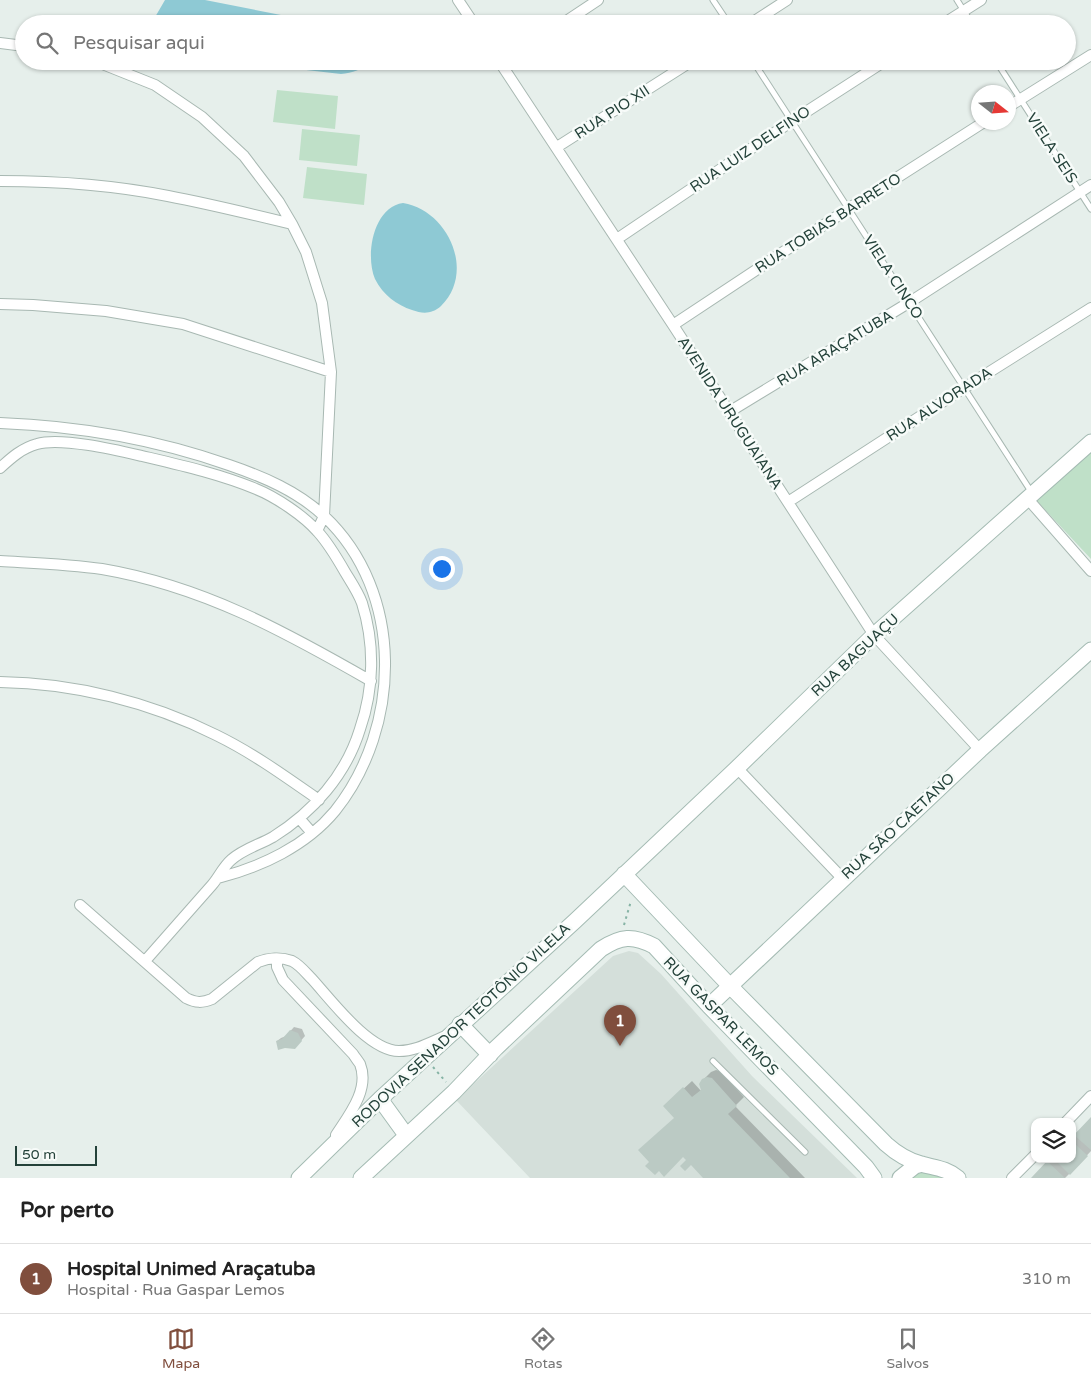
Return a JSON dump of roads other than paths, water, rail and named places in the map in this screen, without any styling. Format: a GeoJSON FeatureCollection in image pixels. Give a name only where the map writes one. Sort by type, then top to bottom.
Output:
{"type":"FeatureCollection","features":[{"type":"Feature","properties":{"kind":"main road","name":"RUA BAGUAÇU"},"geometry":{"type":"LineString","coordinates":[[624,874],[874,635],[1091,442]]}},
{"type":"Feature","properties":{"kind":"main road","name":"RUA SÃO CAETANO"},"geometry":{"type":"LineString","coordinates":[[708,1006],[980,750],[1091,650]]}},
{"type":"Feature","properties":{"kind":"main road","name":"RUA GASPAR LEMOS"},"geometry":{"type":"LineString","coordinates":[[624,874],[730,986],[886,1144],[900,1156],[940,1168],[958,1178]]}},
{"type":"Feature","properties":{"kind":"main road","name":"RODOVIA SENADOR TEOTÔNIO VILELA"},"geometry":{"type":"LineString","coordinates":[[299,1178],[424,1057],[624,874]]}},
{"type":"Feature","properties":{"kind":"main road","name":"RUA GASPAR LEMOS"},"geometry":{"type":"LineString","coordinates":[[490,1055],[602,950],[619,939],[631,938],[642,940],[654,946],[708,1006],[866,1167],[874,1178]]}},
{"type":"Feature","properties":{"kind":"main road"},"geometry":{"type":"LineString","coordinates":[[361,1178],[454,1092],[490,1055],[454,1029]]}},
{"type":"Feature","properties":{"kind":"main road"},"geometry":{"type":"LineString","coordinates":[[380,1099],[406,1135]]}},
{"type":"Feature","properties":{"kind":"main road"},"geometry":{"type":"LineString","coordinates":[[900,1178],[915,1166],[922,1164]]}},
{"type":"Feature","properties":{"kind":"street"},"geometry":{"type":"LineString","coordinates":[[458,0],[468,15]]}},
{"type":"Feature","properties":{"kind":"street"},"geometry":{"type":"LineString","coordinates":[[576,15],[598,0]]}},
{"type":"Feature","properties":{"kind":"street"},"geometry":{"type":"LineString","coordinates":[[764,15],[787,0]]}},
{"type":"Feature","properties":{"kind":"street"},"geometry":{"type":"LineString","coordinates":[[956,15],[981,0]]}},
{"type":"Feature","properties":{"kind":"street"},"geometry":{"type":"LineString","coordinates":[[0,43],[15,45]]}},
{"type":"Feature","properties":{"kind":"street"},"geometry":{"type":"LineString","coordinates":[[1076,64],[1091,55]]}},
{"type":"Feature","properties":{"kind":"street"},"geometry":{"type":"LineString","coordinates":[[117,70],[155,85],[202,117],[244,156],[279,202],[306,252],[322,303],[331,372],[324,516],[317,531]]}},
{"type":"Feature","properties":{"kind":"street","name":"AVENIDA URUGUAIANA"},"geometry":{"type":"LineString","coordinates":[[506,70],[874,635],[980,750]]}},
{"type":"Feature","properties":{"kind":"street","name":"RUA PIO XII"},"geometry":{"type":"LineString","coordinates":[[557,148],[678,70]]}},
{"type":"Feature","properties":{"kind":"street","name":"RUA LUIZ DELFINO"},"geometry":{"type":"LineString","coordinates":[[617,239],[871,70]]}},
{"type":"Feature","properties":{"kind":"street"},"geometry":{"type":"LineString","coordinates":[[1016,102],[1067,70]]}},
{"type":"Feature","properties":{"kind":"street","name":"RUA TOBIAS BARRETO"},"geometry":{"type":"LineString","coordinates":[[673,325],[971,130]]}},
{"type":"Feature","properties":{"kind":"street"},"geometry":{"type":"LineString","coordinates":[[0,181],[97,186],[167,196],[292,224]]}},
{"type":"Feature","properties":{"kind":"street","name":"RUA ARAÇATUBA"},"geometry":{"type":"LineString","coordinates":[[729,412],[910,302],[1091,185]]}},
{"type":"Feature","properties":{"kind":"street"},"geometry":{"type":"LineString","coordinates":[[0,304],[33,304],[106,311],[183,324],[331,372]]}},
{"type":"Feature","properties":{"kind":"street","name":"RUA ALVORADA"},"geometry":{"type":"LineString","coordinates":[[788,502],[1091,308]]}},
{"type":"Feature","properties":{"kind":"street"},"geometry":{"type":"LineString","coordinates":[[0,424],[111,433],[163,444],[267,478],[296,494],[324,516],[347,542],[366,573],[378,607],[385,643],[386,679],[381,714],[370,749],[355,782],[334,812],[312,833],[277,857],[245,871],[218,878]]}},
{"type":"Feature","properties":{"kind":"street"},"geometry":{"type":"LineString","coordinates":[[0,468],[14,455],[37,444],[52,442],[113,450],[185,467],[257,489],[278,501],[317,531],[334,553],[361,601],[368,627],[371,681],[364,719],[350,755],[337,777],[318,800],[299,818],[265,841],[235,856],[145,961]]}},
{"type":"Feature","properties":{"kind":"street","name":"VIELA CINCO"},"geometry":{"type":"LineString","coordinates":[[1029,496],[1091,571]]}},
{"type":"Feature","properties":{"kind":"street"},"geometry":{"type":"LineString","coordinates":[[0,561],[102,569],[150,580],[197,594],[252,616],[371,681]]}},
{"type":"Feature","properties":{"kind":"street"},"geometry":{"type":"LineString","coordinates":[[0,682],[55,686],[100,694],[180,718],[217,735],[255,756],[318,800]]}},
{"type":"Feature","properties":{"kind":"street"},"geometry":{"type":"LineString","coordinates":[[364,719],[378,723]]}},
{"type":"Feature","properties":{"kind":"street"},"geometry":{"type":"LineString","coordinates":[[737,768],[842,879]]}},
{"type":"Feature","properties":{"kind":"street"},"geometry":{"type":"LineString","coordinates":[[299,818],[312,833]]}},
{"type":"Feature","properties":{"kind":"street"},"geometry":{"type":"LineString","coordinates":[[80,905],[186,998],[195,1002],[205,1002],[212,999],[258,962],[266,959],[283,959],[298,965],[363,1034],[380,1046],[398,1051],[417,1048],[454,1029]]}},
{"type":"Feature","properties":{"kind":"street"},"geometry":{"type":"LineString","coordinates":[[276,959],[279,974],[283,980],[360,1064],[362,1079],[360,1094],[348,1117],[323,1155]]}},
{"type":"Feature","properties":{"kind":"street"},"geometry":{"type":"LineString","coordinates":[[1070,1118],[1091,1096]]}},
{"type":"Feature","properties":{"kind":"street"},"geometry":{"type":"LineString","coordinates":[[1012,1178],[1031,1159]]}},
{"type":"Feature","properties":{"kind":"lane"},"geometry":{"type":"LineString","coordinates":[[713,0],[722,15]]}},
{"type":"Feature","properties":{"kind":"lane"},"geometry":{"type":"LineString","coordinates":[[957,0],[967,15]]}},
{"type":"Feature","properties":{"kind":"lane","name":"VIELA CINCO"},"geometry":{"type":"LineString","coordinates":[[759,70],[910,302],[1029,496]]}},
{"type":"Feature","properties":{"kind":"lane","name":"VIELA SEIS"},"geometry":{"type":"LineString","coordinates":[[1002,70],[1091,209]]}},
{"type":"Feature","properties":{"kind":"lane"},"geometry":{"type":"LineString","coordinates":[[713,1060],[805,1152]]}},
{"type":"Feature","properties":{"kind":"water"},"geometry":{"type":"Polygon","coordinates":[[[165,0],[205,0],[281,15],[156,15],[165,0]]]}},
{"type":"Feature","properties":{"kind":"water"},"geometry":{"type":"Polygon","coordinates":[[[306,70],[357,70],[341,74],[306,70]]]}},
{"type":"Feature","properties":{"kind":"water"},"geometry":{"type":"Polygon","coordinates":[[[403,203],[419,208],[433,217],[444,230],[452,244],[456,260],[456,277],[451,292],[441,306],[431,312],[424,313],[406,308],[386,295],[378,285],[372,269],[372,246],[378,223],[393,206],[403,203]]]}},
{"type":"Feature","properties":{"kind":"place","name":"Hospital Unimed Araçatuba"},"geometry":{"type":"Point","coordinates":[620,1046]}}]}
